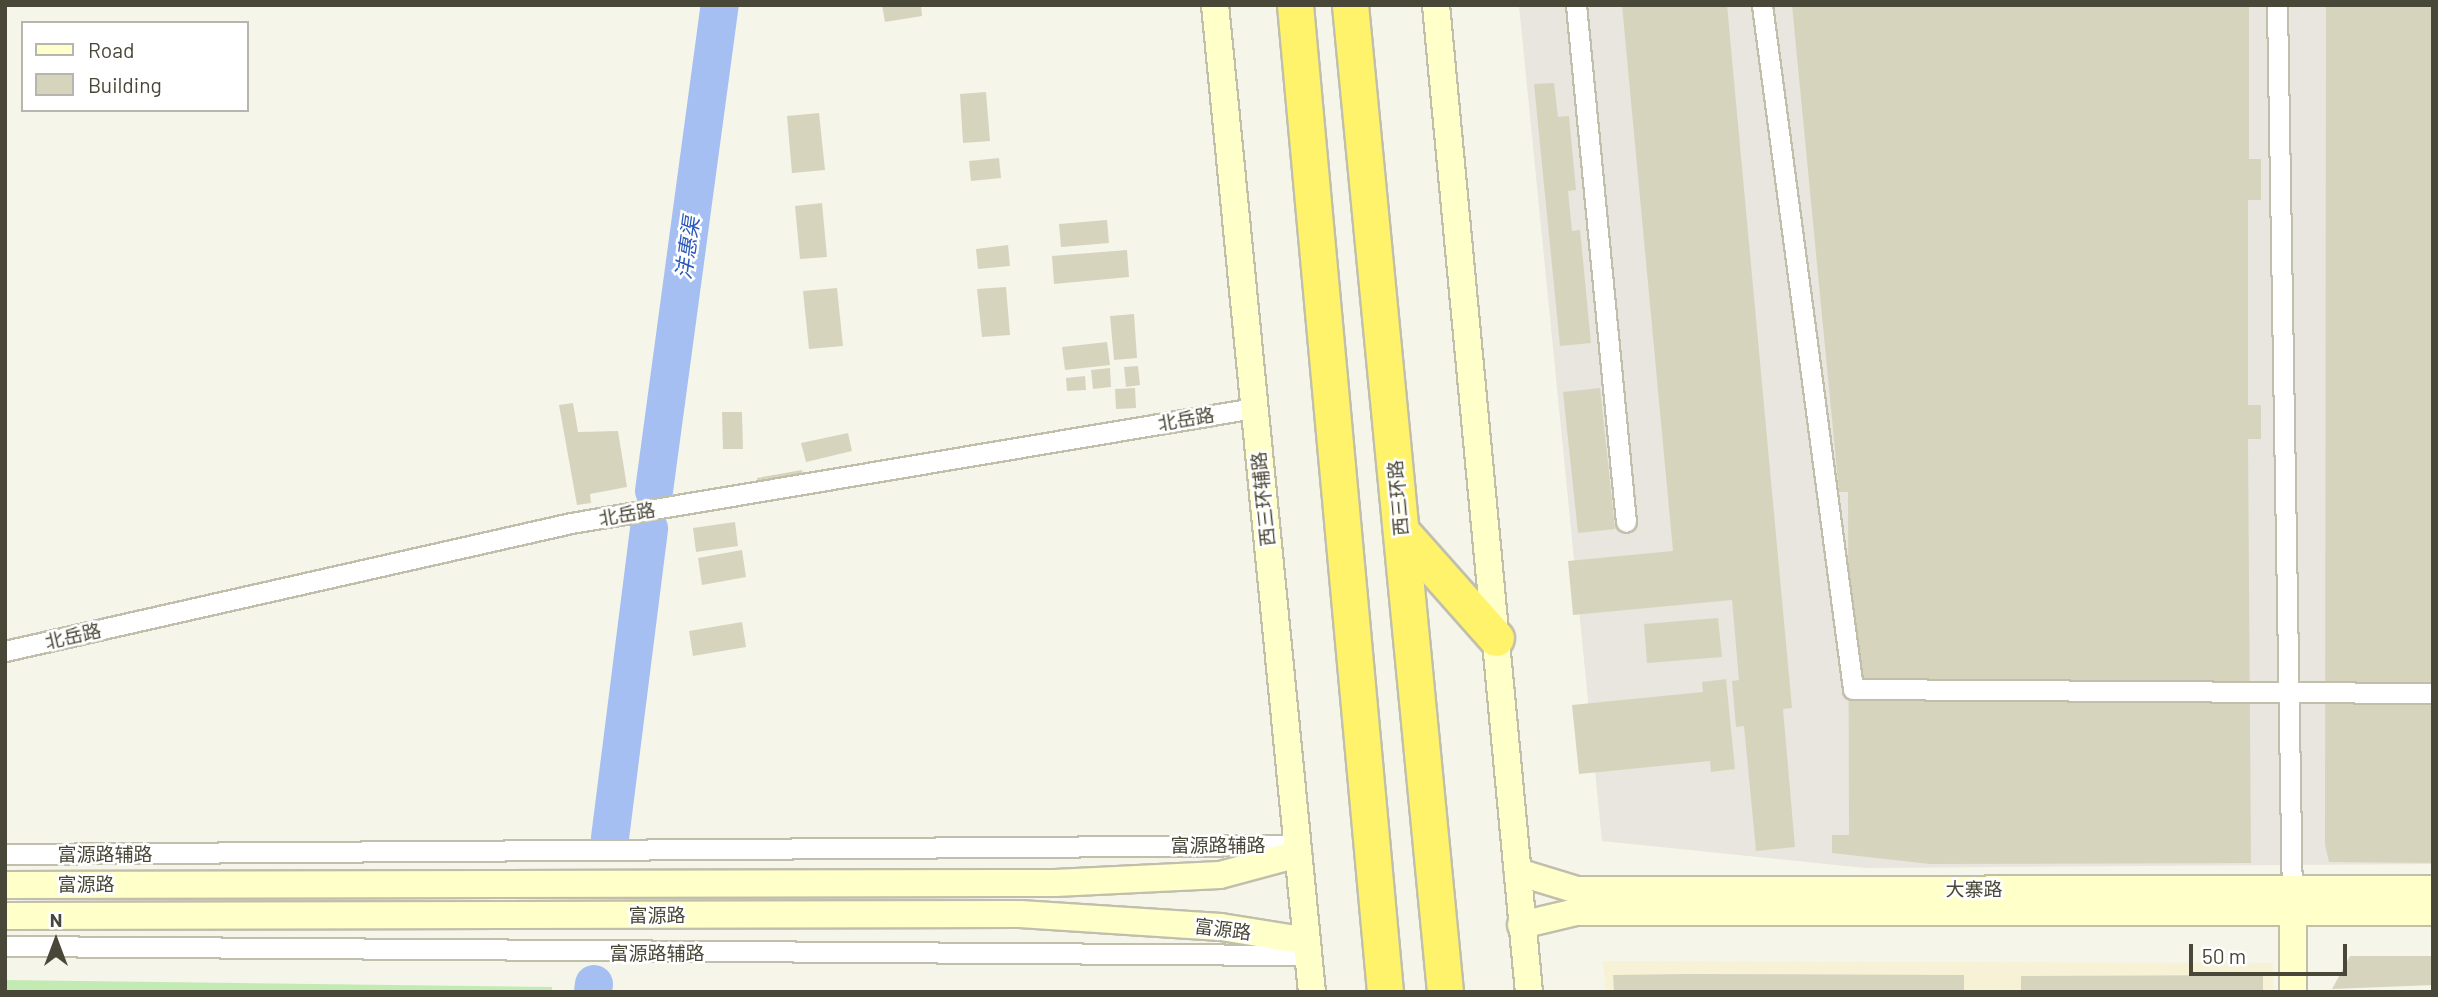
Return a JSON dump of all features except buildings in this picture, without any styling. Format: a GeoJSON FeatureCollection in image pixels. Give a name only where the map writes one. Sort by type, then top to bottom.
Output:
{"type":"FeatureCollection","features":[{"type":"Feature","properties":{"kind":"highway"},"geometry":{"type":"LineString","coordinates":[[1295,5],[1385,992]]}},
{"type":"Feature","properties":{"kind":"highway","name":"西三环路"},"geometry":{"type":"LineString","coordinates":[[1350,5],[1445,992]]}},
{"type":"Feature","properties":{"kind":"highway"},"geometry":{"type":"LineString","coordinates":[[1401,531],[1496,638]]}},
{"type":"Feature","properties":{"kind":"main road","name":"西三环辅路"},"geometry":{"type":"LineString","coordinates":[[1215,5],[1312,992]]}},
{"type":"Feature","properties":{"kind":"main road"},"geometry":{"type":"LineString","coordinates":[[1436,5],[1529,992]]}},
{"type":"Feature","properties":{"kind":"main road","name":"富源路"},"geometry":{"type":"LineString","coordinates":[[5,885],[1055,883],[1220,875],[1298,850]]}},
{"type":"Feature","properties":{"kind":"main road","name":"大寨路"},"geometry":{"type":"LineString","coordinates":[[1518,872],[1577,890],[2292,900],[2433,912]]}},
{"type":"Feature","properties":{"kind":"main road","name":"大寨路"},"geometry":{"type":"LineString","coordinates":[[1521,925],[1576,912],[2292,900],[2433,889]]}},
{"type":"Feature","properties":{"kind":"main road"},"geometry":{"type":"LineString","coordinates":[[2292,900],[2293,992]]}},
{"type":"Feature","properties":{"kind":"main road","name":"富源路"},"geometry":{"type":"LineString","coordinates":[[5,916],[1020,914],[1221,927],[1307,948]]}},
{"type":"Feature","properties":{"kind":"street"},"geometry":{"type":"LineString","coordinates":[[1576,5],[1626,522]]}},
{"type":"Feature","properties":{"kind":"street"},"geometry":{"type":"LineString","coordinates":[[1762,5],[1853,689],[2433,693]]}},
{"type":"Feature","properties":{"kind":"street"},"geometry":{"type":"LineString","coordinates":[[2277,5],[2292,900]]}},
{"type":"Feature","properties":{"kind":"street","name":"北岳路"},"geometry":{"type":"LineString","coordinates":[[5,651],[571,523],[1254,408]]}},
{"type":"Feature","properties":{"kind":"street","name":"富源路辅路"},"geometry":{"type":"LineString","coordinates":[[5,854],[1298,850]]}},
{"type":"Feature","properties":{"kind":"street","name":"富源路辅路"},"geometry":{"type":"LineString","coordinates":[[5,946],[1307,948]]}},
{"type":"Feature","properties":{"kind":"shaded area"},"geometry":{"type":"Polygon","coordinates":[[[1519,5],[2433,5],[2433,864],[1865,868],[1602,841],[1519,5]]]}},
{"type":"Feature","properties":{"kind":"shaded area"},"geometry":{"type":"Polygon","coordinates":[[[1603,961],[2273,963],[2273,992],[1606,992],[1603,961]]]}},
{"type":"Feature","properties":{"kind":"green space"},"geometry":{"type":"Polygon","coordinates":[[[5,980],[552,987],[552,992],[5,992],[5,980]]]}},
{"type":"Feature","properties":{"kind":"waterway","name":"沣惠渠"},"geometry":{"type":"LineString","coordinates":[[654,491],[720,5]]}},
{"type":"Feature","properties":{"kind":"waterway","name":"沣惠渠"},"geometry":{"type":"LineString","coordinates":[[610,838],[649,528]]}},
{"type":"Feature","properties":{"kind":"waterway","name":"沣惠渠"},"geometry":{"type":"LineString","coordinates":[[593,992],[594,984]]}}]}
